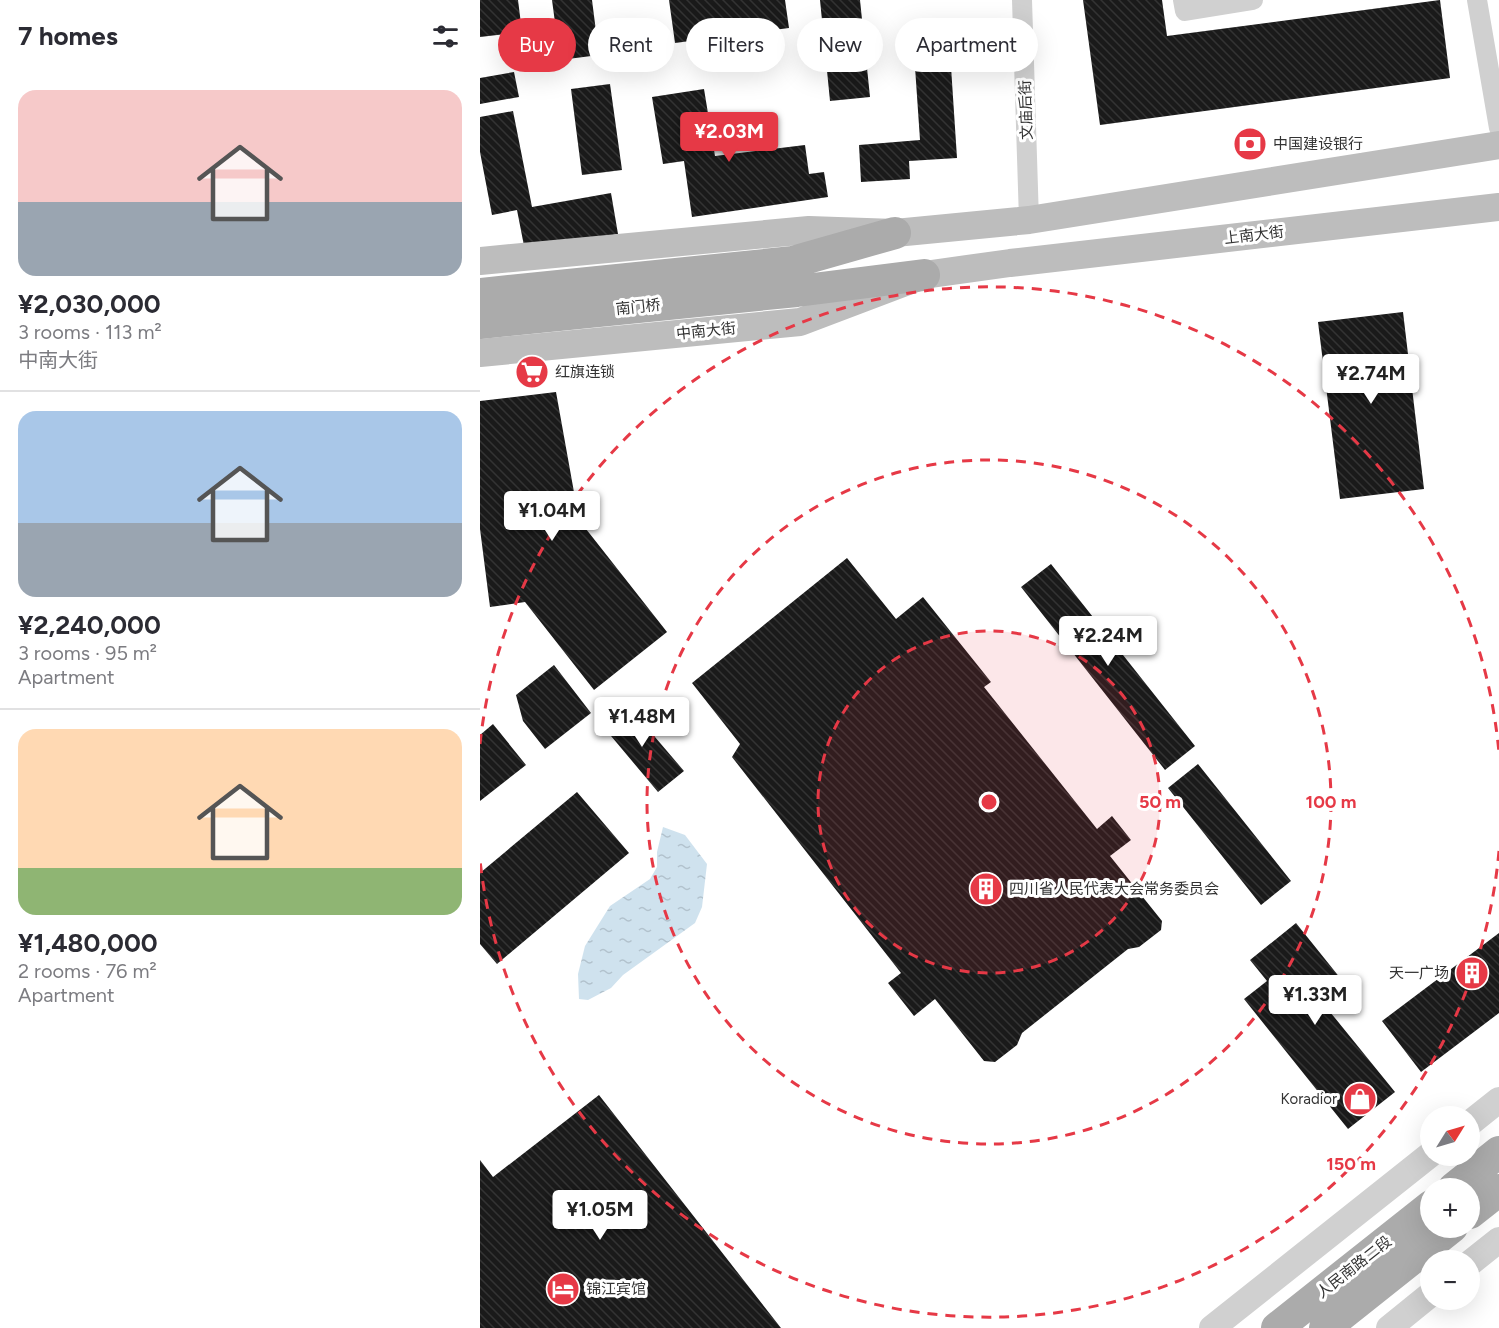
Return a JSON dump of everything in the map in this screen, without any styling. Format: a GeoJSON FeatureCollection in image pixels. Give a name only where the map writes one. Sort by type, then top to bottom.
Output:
{"type":"FeatureCollection","features":[{"type":"Feature","properties":{"kind":"main road"},"geometry":{"type":"LineString","coordinates":[[480,261],[809,230],[896,233],[1029,220],[1499,145]]}},
{"type":"Feature","properties":{"kind":"main road","name":"上南大街"},"geometry":{"type":"LineString","coordinates":[[1010,263],[1499,207]]}},
{"type":"Feature","properties":{"kind":"main road"},"geometry":{"type":"LineString","coordinates":[[795,276],[896,233]]}},
{"type":"Feature","properties":{"kind":"main road","name":"中南大街"},"geometry":{"type":"LineString","coordinates":[[795,276],[924,275],[1010,263]]}},
{"type":"Feature","properties":{"kind":"main road","name":"中南大街"},"geometry":{"type":"LineString","coordinates":[[480,353],[800,322],[924,275]]}},
{"type":"Feature","properties":{"kind":"main road","name":"南门桥"},"geometry":{"type":"LineString","coordinates":[[480,294],[795,276]]}},
{"type":"Feature","properties":{"kind":"main road","name":"南门桥"},"geometry":{"type":"LineString","coordinates":[[480,323],[795,276]]}},
{"type":"Feature","properties":{"kind":"main road"},"geometry":{"type":"LineString","coordinates":[[1466,1178],[1499,1152]]}},
{"type":"Feature","properties":{"kind":"main road"},"geometry":{"type":"LineString","coordinates":[[1480,1205],[1499,1190]]}},
{"type":"Feature","properties":{"kind":"main road","name":"人民南路二段"},"geometry":{"type":"LineString","coordinates":[[1277,1328],[1420,1215]]}},
{"type":"Feature","properties":{"kind":"main road","name":"人民南路二段"},"geometry":{"type":"LineString","coordinates":[[1325,1328],[1438,1238]]}},
{"type":"Feature","properties":{"kind":"street","name":"文庙后街"},"geometry":{"type":"LineString","coordinates":[[1022,0],[1029,220]]}},
{"type":"Feature","properties":{"kind":"street"},"geometry":{"type":"LineString","coordinates":[[1183,0],[1185,10],[1253,0]]}},
{"type":"Feature","properties":{"kind":"street"},"geometry":{"type":"LineString","coordinates":[[1477,0],[1499,128]]}},
{"type":"Feature","properties":{"kind":"street"},"geometry":{"type":"LineString","coordinates":[[1480,1115],[1499,1100]]}},
{"type":"Feature","properties":{"kind":"street"},"geometry":{"type":"LineString","coordinates":[[1212,1328],[1420,1163]]}},
{"type":"Feature","properties":{"kind":"street"},"geometry":{"type":"LineString","coordinates":[[1480,1255],[1499,1240]]}},
{"type":"Feature","properties":{"kind":"street"},"geometry":{"type":"LineString","coordinates":[[1389,1328],[1420,1303]]}},
{"type":"Feature","properties":{"kind":"water"},"geometry":{"type":"Polygon","coordinates":[[[663,827],[685,835],[707,864],[702,907],[695,923],[623,975],[611,988],[588,1000],[579,999],[578,974],[585,946],[610,906],[650,879],[657,867],[657,852],[663,827]]]}},
{"type":"Feature","properties":{"kind":"building"},"geometry":{"type":"Polygon","coordinates":[[[480,0],[518,0],[520,18],[498,18],[498,35],[480,37],[480,0]]]}},
{"type":"Feature","properties":{"kind":"building"},"geometry":{"type":"Polygon","coordinates":[[[552,0],[592,0],[594,18],[588,18],[588,56],[576,58],[576,18],[554,18],[552,0]]]}},
{"type":"Feature","properties":{"kind":"building"},"geometry":{"type":"Polygon","coordinates":[[[669,0],[785,0],[789,28],[785,29],[785,18],[686,18],[686,42],[675,43],[674,18],[672,18],[669,0]]]}},
{"type":"Feature","properties":{"kind":"building"},"geometry":{"type":"Polygon","coordinates":[[[820,0],[860,0],[862,18],[822,18],[820,0]]]}},
{"type":"Feature","properties":{"kind":"building"},"geometry":{"type":"Polygon","coordinates":[[[1083,0],[1162,0],[1167,36],[1440,0],[1450,78],[1100,125],[1083,0]]]}},
{"type":"Feature","properties":{"kind":"building"},"geometry":{"type":"Polygon","coordinates":[[[514,72],[519,97],[480,104],[480,78],[514,72]]]}},
{"type":"Feature","properties":{"kind":"building"},"geometry":{"type":"Polygon","coordinates":[[[827,72],[867,72],[870,97],[830,101],[827,72]]]}},
{"type":"Feature","properties":{"kind":"building"},"geometry":{"type":"Polygon","coordinates":[[[915,72],[951,72],[957,158],[909,161],[910,179],[861,182],[859,145],[920,140],[915,72]]]}},
{"type":"Feature","properties":{"kind":"building"},"geometry":{"type":"Polygon","coordinates":[[[610,84],[622,170],[582,175],[571,89],[610,84]]]}},
{"type":"Feature","properties":{"kind":"building"},"geometry":{"type":"Polygon","coordinates":[[[704,89],[715,156],[805,145],[809,174],[824,172],[828,197],[692,217],[684,161],[663,164],[652,97],[704,89]]]}},
{"type":"Feature","properties":{"kind":"building"},"geometry":{"type":"Polygon","coordinates":[[[513,111],[532,207],[611,193],[618,234],[525,251],[517,210],[492,215],[480,152],[480,117],[513,111]]]}},
{"type":"Feature","properties":{"kind":"building"},"geometry":{"type":"Polygon","coordinates":[[[1403,312],[1424,489],[1340,499],[1318,322],[1403,312]]]}},
{"type":"Feature","properties":{"kind":"building"},"geometry":{"type":"Polygon","coordinates":[[[556,392],[579,520],[667,632],[594,690],[525,602],[490,607],[480,529],[480,401],[556,392]]]}},
{"type":"Feature","properties":{"kind":"building","name":"四川省人民代表大会常务委员会"},"geometry":{"type":"Polygon","coordinates":[[[847,558],[896,619],[923,597],[991,682],[984,687],[1097,829],[1112,816],[1131,840],[1110,856],[1162,921],[1161,930],[1139,947],[1128,949],[1022,1033],[1017,1045],[995,1062],[984,1061],[935,999],[914,1016],[888,983],[901,973],[732,757],[740,744],[692,683],[847,558]]]}},
{"type":"Feature","properties":{"kind":"building"},"geometry":{"type":"Polygon","coordinates":[[[1051,564],[1195,746],[1165,770],[1021,587],[1051,564]]]}},
{"type":"Feature","properties":{"kind":"building"},"geometry":{"type":"Polygon","coordinates":[[[554,665],[591,713],[545,749],[523,721],[516,695],[554,665]]]}},
{"type":"Feature","properties":{"kind":"building"},"geometry":{"type":"Polygon","coordinates":[[[626,703],[684,771],[658,792],[601,724],[626,703]]]}},
{"type":"Feature","properties":{"kind":"building"},"geometry":{"type":"Polygon","coordinates":[[[493,724],[526,765],[480,801],[480,735],[493,724]]]}},
{"type":"Feature","properties":{"kind":"building"},"geometry":{"type":"Polygon","coordinates":[[[1198,764],[1291,881],[1261,905],[1168,788],[1198,764]]]}},
{"type":"Feature","properties":{"kind":"building"},"geometry":{"type":"Polygon","coordinates":[[[577,792],[629,853],[497,964],[480,944],[480,873],[577,792]]]}},
{"type":"Feature","properties":{"kind":"building"},"geometry":{"type":"Polygon","coordinates":[[[1296,923],[1345,984],[1322,1002],[1395,1092],[1348,1129],[1244,999],[1267,981],[1250,960],[1296,923]]]}},
{"type":"Feature","properties":{"kind":"building","name":"天一广场"},"geometry":{"type":"Polygon","coordinates":[[[1499,933],[1499,1013],[1421,1072],[1382,1021],[1499,933]]]}},
{"type":"Feature","properties":{"kind":"building"},"geometry":{"type":"Polygon","coordinates":[[[599,1095],[781,1328],[480,1328],[480,1160],[493,1177],[599,1095]]]}},
{"type":"Feature","properties":{"kind":"place","name":"中国建设银行"},"geometry":{"type":"Point","coordinates":[1250,144]}},
{"type":"Feature","properties":{"kind":"place","name":"红旗连锁"},"geometry":{"type":"Point","coordinates":[532,372]}},
{"type":"Feature","properties":{"kind":"place","name":"四川省人民代表大会常务委员会"},"geometry":{"type":"Point","coordinates":[986,889]}},
{"type":"Feature","properties":{"kind":"place","name":"天一广场"},"geometry":{"type":"Point","coordinates":[1472,973]}},
{"type":"Feature","properties":{"kind":"place","name":"Koradior"},"geometry":{"type":"Point","coordinates":[1360,1099]}},
{"type":"Feature","properties":{"kind":"place","name":"锦江宾馆"},"geometry":{"type":"Point","coordinates":[563,1289]}}]}
